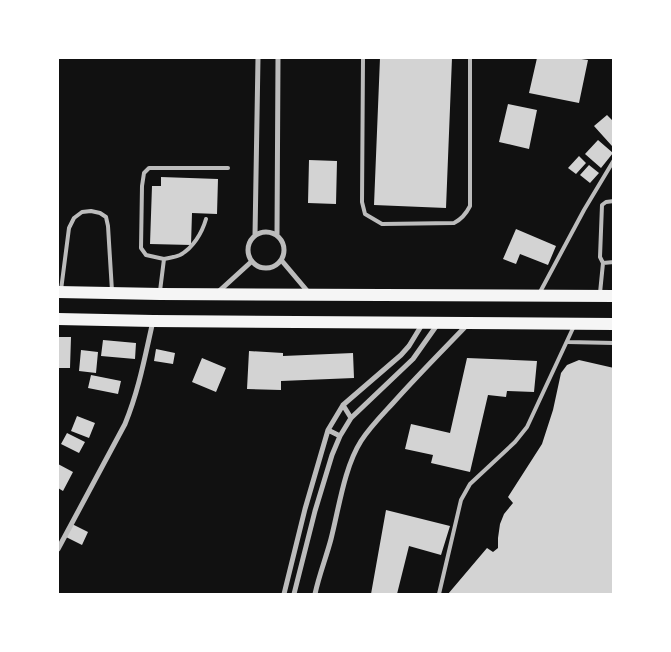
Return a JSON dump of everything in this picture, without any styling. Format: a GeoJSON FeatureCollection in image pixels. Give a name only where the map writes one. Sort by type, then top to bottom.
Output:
{"type":"FeatureCollection","features":[{"type":"Feature","properties":{"kind":"highway"},"geometry":{"type":"LineString","coordinates":[[59,292],[214,295],[614,296]]}},
{"type":"Feature","properties":{"kind":"highway"},"geometry":{"type":"LineString","coordinates":[[58,318],[614,324]]}},
{"type":"Feature","properties":{"kind":"street"},"geometry":{"type":"LineString","coordinates":[[255,236],[258,58]]}},
{"type":"Feature","properties":{"kind":"street"},"geometry":{"type":"LineString","coordinates":[[277,235],[278,58]]}},
{"type":"Feature","properties":{"kind":"street"},"geometry":{"type":"LineString","coordinates":[[262,232],[270,232],[277,235],[283,243],[285,252],[282,261],[272,268],[261,268],[251,262],[248,253],[249,243],[255,236],[262,232]]}},
{"type":"Feature","properties":{"kind":"street"},"geometry":{"type":"LineString","coordinates":[[282,261],[310,295]]}},
{"type":"Feature","properties":{"kind":"street"},"geometry":{"type":"LineString","coordinates":[[214,295],[251,262]]}},
{"type":"Feature","properties":{"kind":"street"},"geometry":{"type":"LineString","coordinates":[[58,549],[126,424],[133,405],[153,320]]}},
{"type":"Feature","properties":{"kind":"street"},"geometry":{"type":"LineString","coordinates":[[284,594],[305,509],[328,430],[343,405],[401,355],[423,323]]}},
{"type":"Feature","properties":{"kind":"street"},"geometry":{"type":"LineString","coordinates":[[294,594],[315,511],[332,455],[340,436],[351,418],[413,359],[439,323]]}},
{"type":"Feature","properties":{"kind":"street"},"geometry":{"type":"LineString","coordinates":[[315,594],[348,470],[356,449],[366,434],[410,384],[469,323]]}},
{"type":"Feature","properties":{"kind":"street"},"geometry":{"type":"LineString","coordinates":[[343,405],[351,418]]}},
{"type":"Feature","properties":{"kind":"street"},"geometry":{"type":"LineString","coordinates":[[328,430],[340,436]]}},
{"type":"Feature","properties":{"kind":"lane"},"geometry":{"type":"LineString","coordinates":[[362,58],[362,202],[365,214],[382,224],[454,223],[467,213],[470,206],[470,58]]}},
{"type":"Feature","properties":{"kind":"lane"},"geometry":{"type":"LineString","coordinates":[[538,296],[584,210],[614,160]]}},
{"type":"Feature","properties":{"kind":"lane"},"geometry":{"type":"LineString","coordinates":[[206,219],[204,228],[187,250],[178,256],[164,259],[146,255],[140,248],[144,173],[150,168],[228,168]]}},
{"type":"Feature","properties":{"kind":"lane"},"geometry":{"type":"LineString","coordinates":[[599,296],[603,262],[600,257],[602,205],[606,202],[614,201]]}},
{"type":"Feature","properties":{"kind":"lane"},"geometry":{"type":"LineString","coordinates":[[59,292],[70,228],[74,218],[82,212],[91,211],[100,213],[106,218],[112,293]]}},
{"type":"Feature","properties":{"kind":"lane"},"geometry":{"type":"LineString","coordinates":[[160,294],[164,259]]}},
{"type":"Feature","properties":{"kind":"lane"},"geometry":{"type":"LineString","coordinates":[[603,262],[614,262]]}},
{"type":"Feature","properties":{"kind":"lane"},"geometry":{"type":"LineString","coordinates":[[439,594],[462,500],[470,484],[515,442],[527,427],[576,323]]}},
{"type":"Feature","properties":{"kind":"lane"},"geometry":{"type":"LineString","coordinates":[[568,342],[614,343]]}},
{"type":"Feature","properties":{"kind":"building"},"geometry":{"type":"Polygon","coordinates":[[[380,58],[452,58],[446,208],[374,205],[380,58]]]}},
{"type":"Feature","properties":{"kind":"building"},"geometry":{"type":"Polygon","coordinates":[[[537,58],[588,60],[579,103],[529,93],[537,58]]]}},
{"type":"Feature","properties":{"kind":"building"},"geometry":{"type":"Polygon","coordinates":[[[508,104],[537,110],[529,149],[499,142],[508,104]]]}},
{"type":"Feature","properties":{"kind":"building"},"geometry":{"type":"Polygon","coordinates":[[[607,115],[614,122],[614,144],[612,146],[594,126],[607,115]]]}},
{"type":"Feature","properties":{"kind":"building"},"geometry":{"type":"Polygon","coordinates":[[[598,140],[613,153],[601,168],[585,154],[598,140]]]}},
{"type":"Feature","properties":{"kind":"building"},"geometry":{"type":"Polygon","coordinates":[[[579,156],[586,163],[576,174],[568,168],[579,156]]]}},
{"type":"Feature","properties":{"kind":"building"},"geometry":{"type":"Polygon","coordinates":[[[309,160],[337,161],[336,204],[308,203],[309,160]]]}},
{"type":"Feature","properties":{"kind":"building"},"geometry":{"type":"Polygon","coordinates":[[[589,165],[599,173],[590,183],[580,175],[589,165]]]}},
{"type":"Feature","properties":{"kind":"building"},"geometry":{"type":"Polygon","coordinates":[[[161,177],[218,179],[217,214],[192,213],[191,245],[150,244],[152,186],[161,186],[161,177]]]}},
{"type":"Feature","properties":{"kind":"building"},"geometry":{"type":"Polygon","coordinates":[[[516,229],[556,246],[548,265],[520,254],[516,264],[503,259],[516,229]]]}},
{"type":"Feature","properties":{"kind":"building"},"geometry":{"type":"Polygon","coordinates":[[[59,337],[71,337],[70,368],[59,368],[59,337]]]}},
{"type":"Feature","properties":{"kind":"building"},"geometry":{"type":"Polygon","coordinates":[[[103,340],[136,343],[135,359],[101,356],[103,340]]]}},
{"type":"Feature","properties":{"kind":"building"},"geometry":{"type":"Polygon","coordinates":[[[156,349],[175,353],[173,364],[154,361],[156,349]]]}},
{"type":"Feature","properties":{"kind":"building"},"geometry":{"type":"Polygon","coordinates":[[[81,350],[98,352],[96,373],[79,371],[81,350]]]}},
{"type":"Feature","properties":{"kind":"building"},"geometry":{"type":"Polygon","coordinates":[[[249,351],[283,353],[283,356],[353,353],[354,378],[281,381],[281,390],[247,389],[249,351]]]}},
{"type":"Feature","properties":{"kind":"building"},"geometry":{"type":"Polygon","coordinates":[[[202,358],[226,368],[216,392],[192,382],[202,358]]]}},
{"type":"Feature","properties":{"kind":"building"},"geometry":{"type":"Polygon","coordinates":[[[467,358],[537,361],[534,392],[507,391],[506,397],[488,395],[470,472],[431,463],[433,455],[405,449],[411,424],[450,433],[467,358]]]}},
{"type":"Feature","properties":{"kind":"building"},"geometry":{"type":"Polygon","coordinates":[[[579,360],[614,368],[614,594],[448,594],[487,548],[493,552],[498,548],[500,524],[504,514],[513,503],[508,497],[542,444],[553,410],[561,373],[567,365],[579,360]]]}},
{"type":"Feature","properties":{"kind":"building"},"geometry":{"type":"Polygon","coordinates":[[[91,375],[121,381],[118,394],[88,388],[91,375]]]}},
{"type":"Feature","properties":{"kind":"building"},"geometry":{"type":"Polygon","coordinates":[[[77,416],[95,423],[89,438],[71,431],[77,416]]]}},
{"type":"Feature","properties":{"kind":"building"},"geometry":{"type":"Polygon","coordinates":[[[67,433],[85,442],[79,453],[61,444],[67,433]]]}},
{"type":"Feature","properties":{"kind":"building"},"geometry":{"type":"Polygon","coordinates":[[[58,464],[73,472],[63,491],[58,488],[58,464]]]}},
{"type":"Feature","properties":{"kind":"building"},"geometry":{"type":"Polygon","coordinates":[[[386,510],[450,526],[441,555],[409,546],[397,594],[371,594],[386,510]]]}},
{"type":"Feature","properties":{"kind":"building"},"geometry":{"type":"Polygon","coordinates":[[[72,524],[88,532],[82,545],[66,537],[72,524]]]}}]}
